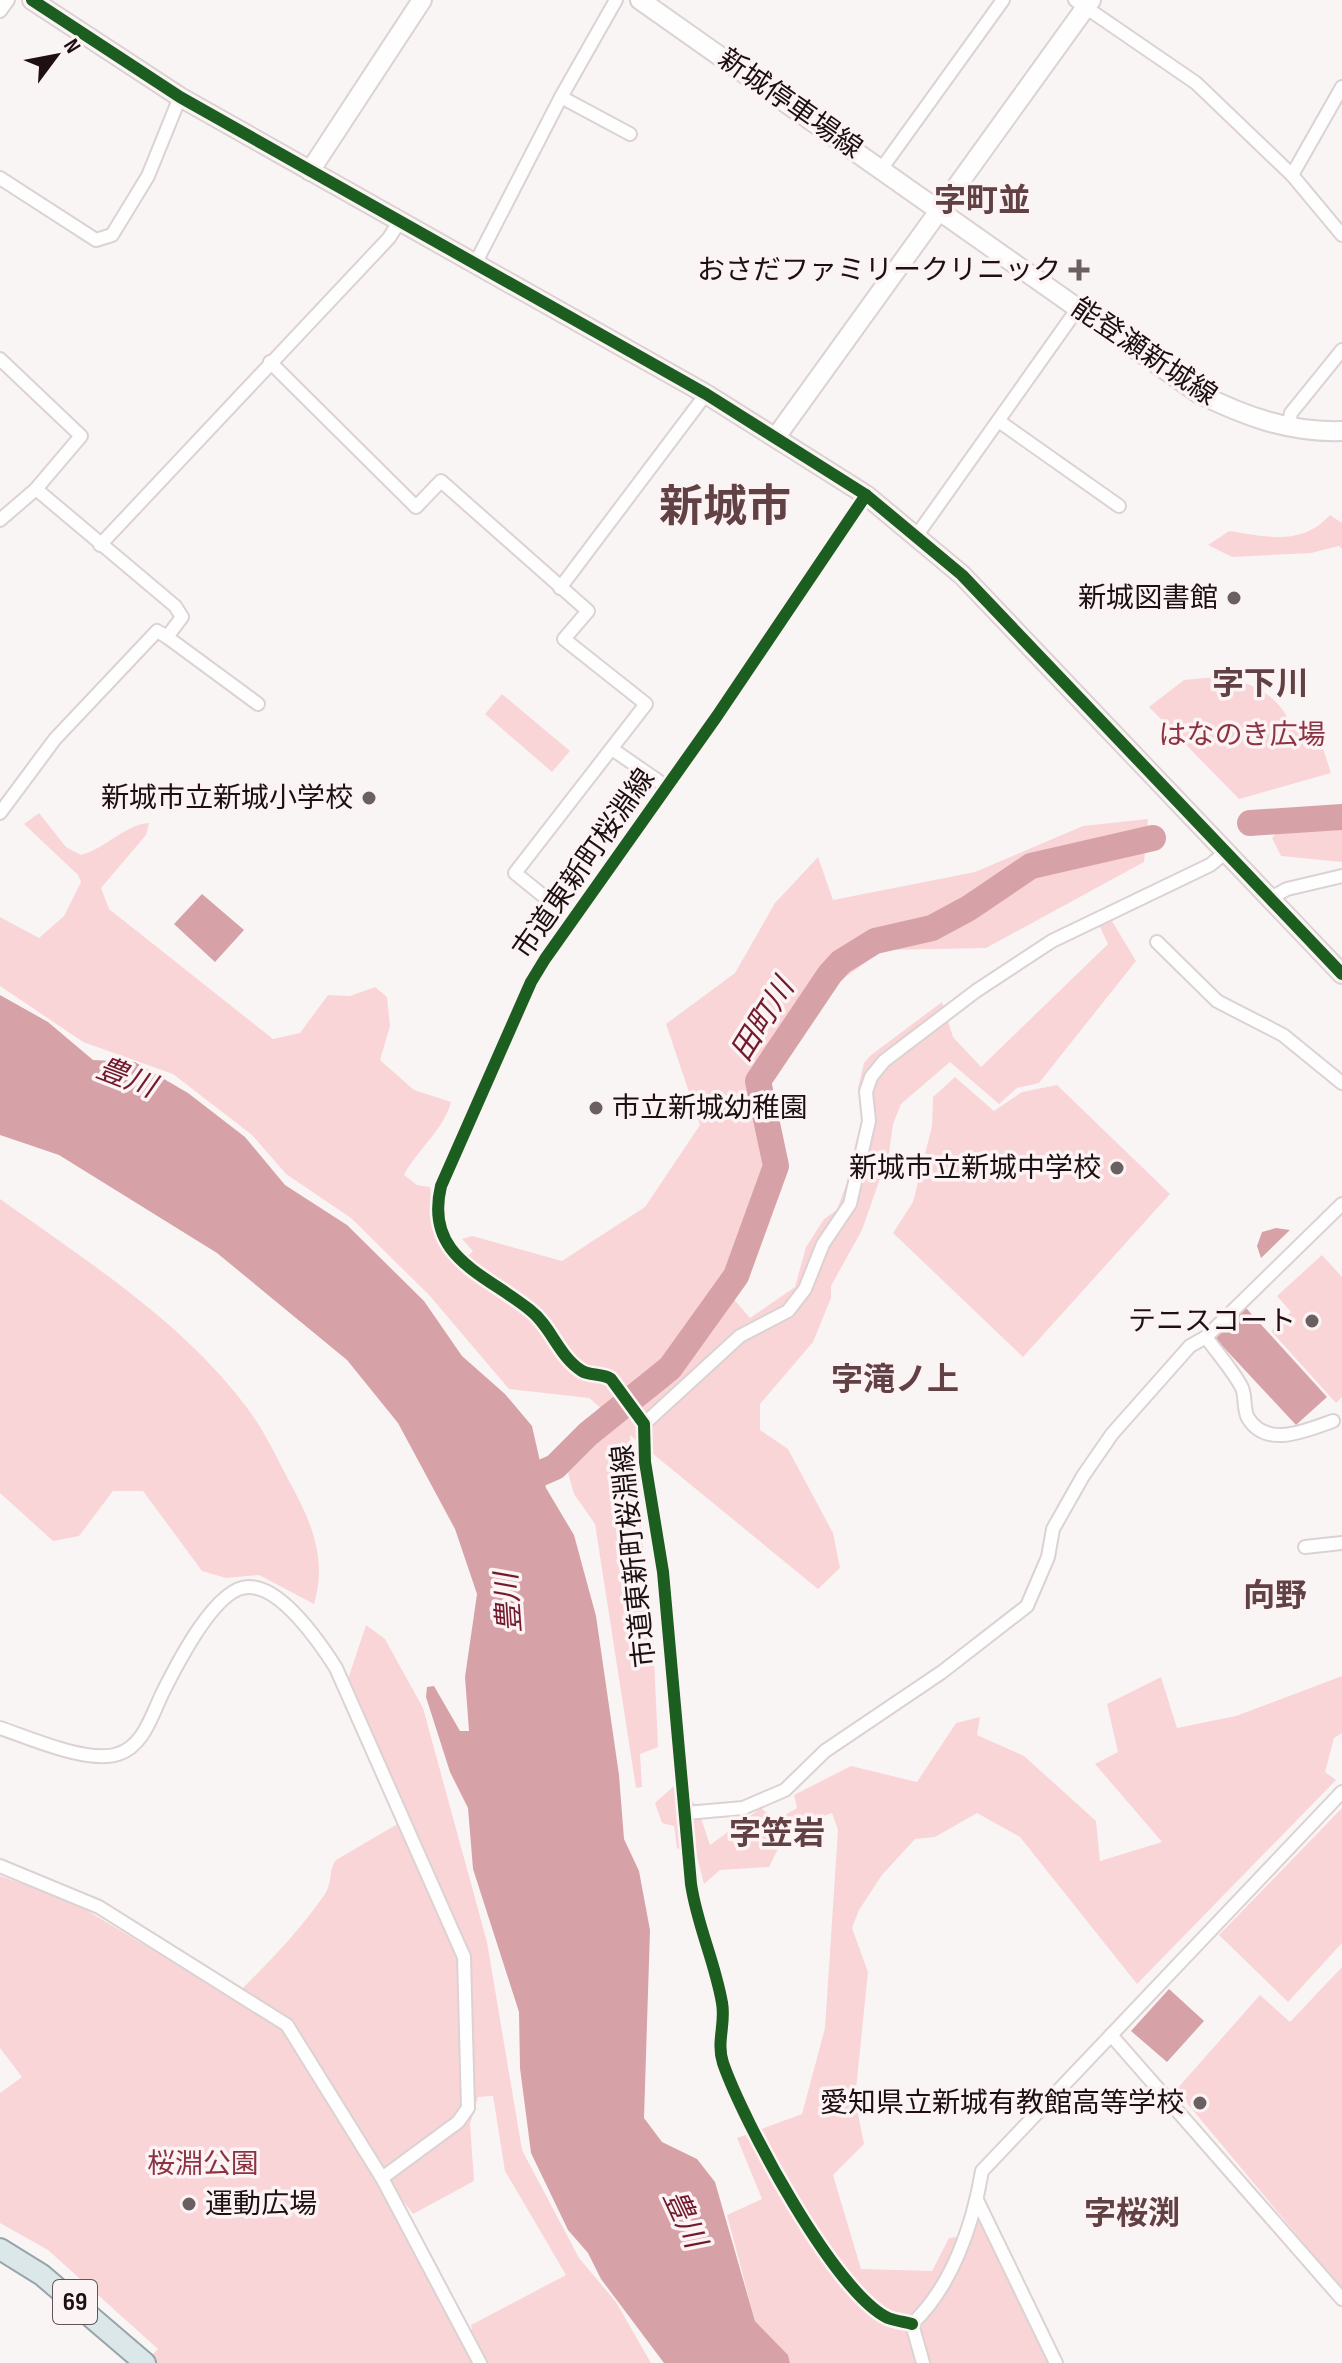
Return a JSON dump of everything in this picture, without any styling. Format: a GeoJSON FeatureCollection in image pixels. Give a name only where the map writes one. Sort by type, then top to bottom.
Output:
{"type":"FeatureCollection","features":[{"type":"Feature","properties":{"kind":"main road","name":"69"},"geometry":{"type":"LineString","coordinates":[[0,2249],[42,2275],[138,2361]]}},
{"type":"Feature","properties":{"kind":"street"},"geometry":{"type":"LineString","coordinates":[[0,11],[8,0]]}},
{"type":"Feature","properties":{"kind":"street"},"geometry":{"type":"LineString","coordinates":[[32,0],[180,97],[706,394],[866,495],[962,575],[1342,974]]}},
{"type":"Feature","properties":{"kind":"street"},"geometry":{"type":"LineString","coordinates":[[310,171],[422,0]]}},
{"type":"Feature","properties":{"kind":"street"},"geometry":{"type":"LineString","coordinates":[[475,264],[561,97],[616,0]]}},
{"type":"Feature","properties":{"kind":"street","name":"新城停車場線"},"geometry":{"type":"LineString","coordinates":[[640,0],[940,209]]}},
{"type":"Feature","properties":{"kind":"street"},"geometry":{"type":"LineString","coordinates":[[882,168],[1003,0]]}},
{"type":"Feature","properties":{"kind":"street"},"geometry":{"type":"LineString","coordinates":[[776,437],[1084,2],[1196,83],[1292,175],[1342,235]]}},
{"type":"Feature","properties":{"kind":"street"},"geometry":{"type":"LineString","coordinates":[[1292,175],[1342,87]]}},
{"type":"Feature","properties":{"kind":"street"},"geometry":{"type":"LineString","coordinates":[[0,178],[96,240],[112,235],[148,176],[180,97]]}},
{"type":"Feature","properties":{"kind":"street"},"geometry":{"type":"LineString","coordinates":[[561,97],[630,134]]}},
{"type":"Feature","properties":{"kind":"street","name":"能登瀬新城線"},"geometry":{"type":"LineString","coordinates":[[940,209],[1198,393],[1243,416],[1288,427],[1342,431]]}},
{"type":"Feature","properties":{"kind":"street"},"geometry":{"type":"LineString","coordinates":[[100,545],[389,238],[399,222]]}},
{"type":"Feature","properties":{"kind":"street"},"geometry":{"type":"LineString","coordinates":[[917,535],[1078,308]]}},
{"type":"Feature","properties":{"kind":"street"},"geometry":{"type":"LineString","coordinates":[[1288,427],[1291,413],[1342,350]]}},
{"type":"Feature","properties":{"kind":"street"},"geometry":{"type":"LineString","coordinates":[[0,359],[81,436],[36,489],[0,520]]}},
{"type":"Feature","properties":{"kind":"street"},"geometry":{"type":"LineString","coordinates":[[270,362],[416,507],[441,481],[588,611],[564,639],[646,704],[515,873],[573,920]]}},
{"type":"Feature","properties":{"kind":"street"},"geometry":{"type":"LineString","coordinates":[[560,588],[706,394]]}},
{"type":"Feature","properties":{"kind":"street"},"geometry":{"type":"LineString","coordinates":[[1000,422],[1119,506]]}},
{"type":"Feature","properties":{"kind":"street"},"geometry":{"type":"LineString","coordinates":[[36,489],[175,606],[182,617],[167,637]]}},
{"type":"Feature","properties":{"kind":"street","name":"市道東新町桜淵線"},"geometry":{"type":"LineString","coordinates":[[866,495],[531,982],[441,1186],[436,1207],[439,1226],[448,1247],[471,1269],[531,1310],[583,1373],[605,1375],[625,1395],[644,1424],[645,1462],[663,1572],[676,1738],[695,1910],[723,2008],[720,2052],[724,2066],[779,2177],[825,2255],[859,2294],[887,2317],[912,2324]]}},
{"type":"Feature","properties":{"kind":"street"},"geometry":{"type":"LineString","coordinates":[[0,813],[55,739],[157,631],[258,704]]}},
{"type":"Feature","properties":{"kind":"street"},"geometry":{"type":"LineString","coordinates":[[612,749],[667,787]]}},
{"type":"Feature","properties":{"kind":"street"},"geometry":{"type":"LineString","coordinates":[[644,1424],[740,1336],[788,1311],[805,1289],[823,1244],[850,1204],[869,1121],[866,1092],[871,1077],[884,1061],[976,991],[1052,941],[1210,865],[1225,853]]}},
{"type":"Feature","properties":{"kind":"street"},"geometry":{"type":"LineString","coordinates":[[1269,899],[1287,889],[1342,876]]}},
{"type":"Feature","properties":{"kind":"street"},"geometry":{"type":"LineString","coordinates":[[1157,942],[1217,1001],[1283,1035],[1342,1083]]}},
{"type":"Feature","properties":{"kind":"street"},"geometry":{"type":"LineString","coordinates":[[686,1813],[743,1808],[785,1790],[825,1751],[952,1664],[1027,1606],[1045,1567],[1053,1529],[1083,1476],[1140,1401],[1190,1346],[1206,1337],[1342,1204]]}},
{"type":"Feature","properties":{"kind":"street"},"geometry":{"type":"LineString","coordinates":[[1206,1337],[1243,1389],[1246,1415],[1258,1430],[1279,1435],[1294,1434],[1333,1421]]}},
{"type":"Feature","properties":{"kind":"street"},"geometry":{"type":"LineString","coordinates":[[1305,1547],[1342,1543]]}},
{"type":"Feature","properties":{"kind":"street"},"geometry":{"type":"LineString","coordinates":[[0,1728],[89,1755],[116,1756],[131,1748],[146,1730],[179,1662],[215,1607],[234,1590],[250,1586],[265,1593],[290,1609],[318,1640],[336,1668],[464,1957],[468,2108],[458,2122],[382,2178]]}},
{"type":"Feature","properties":{"kind":"street"},"geometry":{"type":"LineString","coordinates":[[923,2363],[912,2324],[932,2306],[965,2236],[977,2200],[982,2171],[1342,1792]]}},
{"type":"Feature","properties":{"kind":"street"},"geometry":{"type":"LineString","coordinates":[[0,1866],[99,1907],[287,2025],[382,2178],[480,2363]]}},
{"type":"Feature","properties":{"kind":"street"},"geometry":{"type":"LineString","coordinates":[[1111,2035],[1342,2299]]}},
{"type":"Feature","properties":{"kind":"street"},"geometry":{"type":"LineString","coordinates":[[977,2200],[1056,2363]]}},
{"type":"Feature","properties":{"kind":"green space"},"geometry":{"type":"Polygon","coordinates":[[[1330,515],[1342,523],[1342,549],[1339,546],[1311,553],[1232,557],[1208,545],[1229,531],[1270,537],[1296,535],[1319,525],[1330,515]]]}},
{"type":"Feature","properties":{"kind":"green space","name":"はなのき広場"},"geometry":{"type":"Polygon","coordinates":[[[1226,676],[1265,693],[1282,709],[1297,732],[1321,742],[1331,773],[1239,799],[1149,707],[1184,680],[1226,676]]]}},
{"type":"Feature","properties":{"kind":"green space"},"geometry":{"type":"Polygon","coordinates":[[[502,694],[570,751],[552,772],[485,714],[502,694]]]}},
{"type":"Feature","properties":{"kind":"green space"},"geometry":{"type":"Polygon","coordinates":[[[39,813],[66,847],[81,855],[132,828],[149,823],[146,835],[101,888],[109,909],[273,1039],[300,1033],[328,995],[350,996],[375,987],[387,997],[390,1026],[380,1060],[414,1090],[451,1102],[443,1121],[404,1175],[417,1185],[430,1187],[436,1238],[441,1247],[460,1264],[473,1251],[462,1239],[472,1236],[562,1261],[645,1207],[700,1125],[666,1024],[735,973],[775,903],[818,857],[833,900],[975,872],[1083,826],[1148,819],[1144,862],[986,948],[883,950],[837,983],[766,1088],[770,1162],[756,1246],[731,1296],[750,1318],[795,1287],[806,1247],[824,1219],[837,1210],[864,1135],[863,1106],[858,1088],[864,1063],[871,1055],[942,1002],[953,1037],[981,1067],[1108,944],[1099,925],[1112,921],[1136,961],[1039,1083],[1017,1088],[999,1104],[950,1062],[901,1104],[893,1124],[889,1153],[862,1230],[831,1286],[831,1298],[813,1342],[760,1404],[760,1430],[788,1449],[833,1533],[840,1568],[818,1589],[630,1435],[653,1635],[658,1747],[640,1754],[642,1787],[636,1788],[595,1524],[574,1494],[568,1473],[580,1456],[618,1423],[589,1398],[509,1389],[429,1295],[351,1218],[286,1174],[252,1135],[173,1074],[83,1042],[0,986],[0,917],[39,938],[64,916],[81,882],[78,875],[24,824],[39,813]]]}},
{"type":"Feature","properties":{"kind":"green space"},"geometry":{"type":"Polygon","coordinates":[[[1342,815],[1342,862],[1281,856],[1272,838],[1283,825],[1342,815]]]}},
{"type":"Feature","properties":{"kind":"green space"},"geometry":{"type":"Polygon","coordinates":[[[955,1077],[994,1111],[1022,1092],[1057,1085],[1170,1194],[1023,1357],[893,1233],[913,1202],[932,1126],[933,1097],[955,1077]]]}},
{"type":"Feature","properties":{"kind":"green space"},"geometry":{"type":"Polygon","coordinates":[[[0,1199],[99,1269],[162,1319],[192,1346],[245,1405],[268,1441],[310,1524],[319,1570],[314,1604],[259,1575],[226,1578],[202,1571],[143,1491],[113,1491],[79,1536],[53,1541],[0,1493],[0,1199]]]}},
{"type":"Feature","properties":{"kind":"green space","name":"テニスコート"},"geometry":{"type":"Polygon","coordinates":[[[1322,1255],[1342,1277],[1342,1397],[1336,1403],[1271,1331],[1291,1312],[1277,1296],[1322,1255]]]}},
{"type":"Feature","properties":{"kind":"green space","name":"桜淵公園"},"geometry":{"type":"Polygon","coordinates":[[[366,1625],[385,1639],[423,1708],[487,1942],[522,2150],[579,2258],[616,2302],[651,2363],[144,2363],[158,2349],[48,2250],[0,2223],[0,2093],[22,2077],[0,2048],[0,1876],[71,1901],[233,1998],[282,1948],[315,1908],[327,1890],[336,1860],[406,1819],[347,1682],[366,1625]],[[493,2096],[478,2097],[470,2124],[474,2181],[413,2214],[389,2182],[391,2171],[460,2124],[465,2107],[456,2120],[374,2176],[460,2336],[472,2329],[471,2325],[566,2275],[505,2171],[493,2096]]]}},
{"type":"Feature","properties":{"kind":"green space"},"geometry":{"type":"Polygon","coordinates":[[[1342,1676],[1342,1733],[1334,1738],[1325,1772],[1336,1780],[1137,1984],[1020,1837],[977,1813],[935,1837],[915,1839],[882,1875],[859,1910],[852,1928],[868,1972],[855,2099],[864,2144],[833,2175],[861,2269],[932,2271],[949,2238],[965,2236],[978,2208],[1052,2363],[790,2363],[788,2355],[755,2321],[727,2215],[762,2199],[737,2138],[802,2114],[825,2028],[838,1830],[832,1813],[788,1829],[769,1867],[720,1870],[704,1884],[697,1857],[677,1848],[674,1826],[662,1823],[655,1803],[675,1785],[697,1806],[710,1845],[761,1808],[776,1820],[797,1808],[794,1795],[851,1766],[917,1782],[956,1723],[980,1717],[977,1735],[1024,1756],[1096,1821],[1100,1861],[1162,1842],[1095,1764],[1118,1752],[1107,1704],[1161,1677],[1177,1728],[1236,1716],[1342,1676]]]}},
{"type":"Feature","properties":{"kind":"green space"},"geometry":{"type":"Polygon","coordinates":[[[1342,1808],[1342,1943],[1288,2002],[1219,1935],[1342,1808]]]}},
{"type":"Feature","properties":{"kind":"green space"},"geometry":{"type":"Polygon","coordinates":[[[1342,1967],[1342,2289],[1176,2090],[1260,1995],[1290,2022],[1342,1967]]]}},
{"type":"Feature","properties":{"kind":"water"},"geometry":{"type":"Polygon","coordinates":[[[202,894],[244,930],[215,962],[174,924],[202,894]]]}},
{"type":"Feature","properties":{"kind":"water","name":"豊川"},"geometry":{"type":"Polygon","coordinates":[[[0,995],[48,1022],[93,1060],[135,1062],[188,1093],[245,1137],[285,1185],[347,1225],[424,1301],[462,1356],[505,1394],[532,1426],[546,1488],[574,1535],[596,1616],[619,1775],[624,1839],[639,1871],[650,1930],[644,2118],[662,2142],[697,2159],[715,2182],[755,2321],[788,2355],[790,2363],[664,2363],[601,2279],[588,2253],[568,2230],[531,2153],[520,2068],[519,2012],[473,1869],[468,1808],[450,1772],[426,1697],[427,1687],[434,1686],[460,1731],[469,1731],[465,1677],[477,1594],[455,1529],[398,1423],[347,1360],[217,1253],[59,1155],[0,1135],[0,995]]]}},
{"type":"Feature","properties":{"kind":"water"},"geometry":{"type":"Polygon","coordinates":[[[1276,1228],[1290,1230],[1261,1258],[1257,1246],[1262,1232],[1276,1228]]]}},
{"type":"Feature","properties":{"kind":"water"},"geometry":{"type":"Polygon","coordinates":[[[1246,1308],[1327,1397],[1296,1425],[1214,1337],[1246,1308]]]}},
{"type":"Feature","properties":{"kind":"water"},"geometry":{"type":"Polygon","coordinates":[[[1169,1989],[1204,2021],[1167,2062],[1131,2031],[1169,1989]]]}},
{"type":"Feature","properties":{"kind":"waterway","name":"田町川"},"geometry":{"type":"LineString","coordinates":[[1250,823],[1342,817]]}},
{"type":"Feature","properties":{"kind":"waterway","name":"田町川"},"geometry":{"type":"LineString","coordinates":[[511,1486],[555,1467],[588,1434],[670,1368],[736,1276],[776,1166],[758,1081],[841,962],[875,941],[932,928],[969,908],[1031,866],[1153,838]]}},
{"type":"Feature","properties":{"kind":"cycle path"},"geometry":{"type":"LineString","coordinates":[[32,0],[180,97],[706,394],[866,495],[962,575],[1342,974]]}},
{"type":"Feature","properties":{"kind":"cycle path"},"geometry":{"type":"LineString","coordinates":[[866,495],[717,716],[531,982],[441,1186],[438,1210],[441,1230],[462,1261],[530,1310],[574,1365],[585,1373],[611,1379],[644,1424],[645,1462],[663,1572],[691,1884],[722,2003],[720,2048],[723,2063],[770,2163],[818,2242],[867,2302],[888,2318],[912,2324]]}},
{"type":"Feature","properties":{"kind":"place","name":"おさだファミリークリニック"},"geometry":{"type":"Point","coordinates":[1079,270]}},
{"type":"Feature","properties":{"kind":"place","name":"新城図書館"},"geometry":{"type":"Point","coordinates":[1234,598]}},
{"type":"Feature","properties":{"kind":"place","name":"新城市立新城小学校"},"geometry":{"type":"Point","coordinates":[369,798]}},
{"type":"Feature","properties":{"kind":"place","name":"市立新城幼稚園"},"geometry":{"type":"Point","coordinates":[596,1108]}},
{"type":"Feature","properties":{"kind":"place","name":"新城市立新城中学校"},"geometry":{"type":"Point","coordinates":[1117,1168]}},
{"type":"Feature","properties":{"kind":"place","name":"テニスコート"},"geometry":{"type":"Point","coordinates":[1312,1321]}},
{"type":"Feature","properties":{"kind":"place","name":"愛知県立新城有教館高等学校"},"geometry":{"type":"Point","coordinates":[1200,2103]}},
{"type":"Feature","properties":{"kind":"place","name":"運動広場"},"geometry":{"type":"Point","coordinates":[189,2204]}},
{"type":"Feature","properties":{"kind":"district","name":"字町並"},"geometry":{"type":"Point","coordinates":[982,201]}},
{"type":"Feature","properties":{"kind":"district","name":"新城市"},"geometry":{"type":"Point","coordinates":[725,507]}},
{"type":"Feature","properties":{"kind":"district","name":"字下川"},"geometry":{"type":"Point","coordinates":[1260,684]}},
{"type":"Feature","properties":{"kind":"district","name":"字滝ノ上"},"geometry":{"type":"Point","coordinates":[895,1380]}},
{"type":"Feature","properties":{"kind":"district","name":"向野"},"geometry":{"type":"Point","coordinates":[1275,1596]}},
{"type":"Feature","properties":{"kind":"district","name":"字笠岩"},"geometry":{"type":"Point","coordinates":[777,1834]}},
{"type":"Feature","properties":{"kind":"district","name":"字桜渕"},"geometry":{"type":"Point","coordinates":[1132,2214]}}]}
